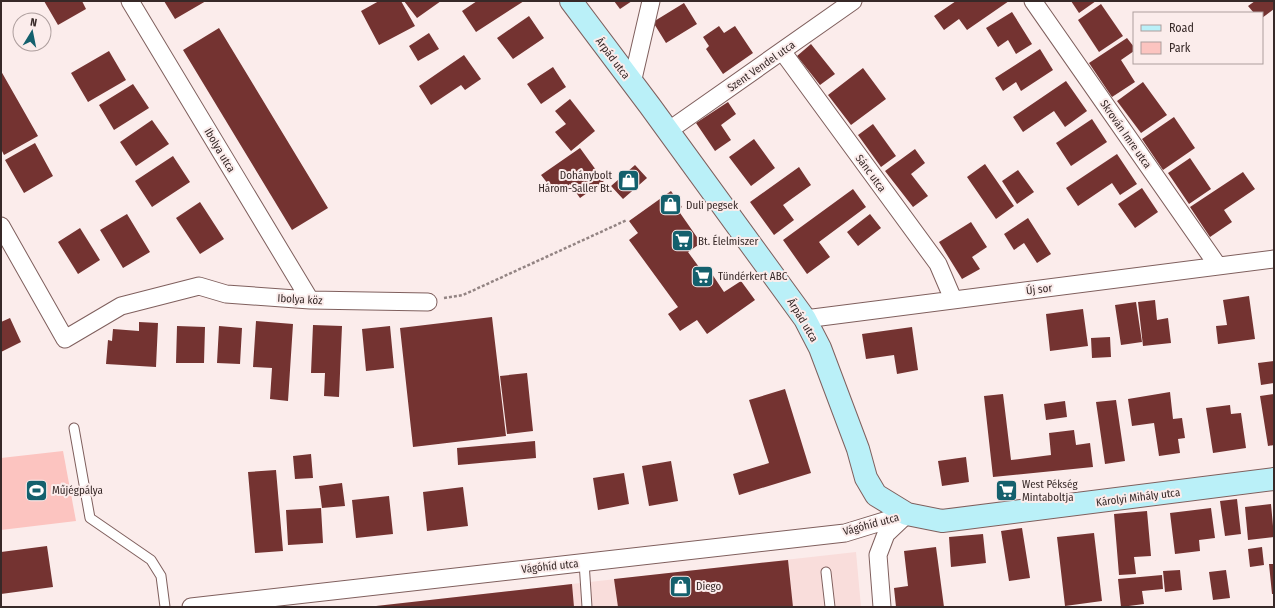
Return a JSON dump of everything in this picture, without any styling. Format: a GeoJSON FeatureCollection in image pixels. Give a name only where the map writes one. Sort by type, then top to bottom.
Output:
{"type":"FeatureCollection","features":[{"type":"Feature","properties":{"kind":"street","name":"Ibolya utca"},"geometry":{"type":"LineString","coordinates":[[130,1],[310,300]]}},
{"type":"Feature","properties":{"kind":"street","name":"Árpád utca"},"geometry":{"type":"LineString","coordinates":[[571,1],[805,319],[820,348],[858,449],[866,478],[876,495],[907,514]]}},
{"type":"Feature","properties":{"kind":"street"},"geometry":{"type":"LineString","coordinates":[[632,83],[651,1]]}},
{"type":"Feature","properties":{"kind":"street","name":"Szent Vendel utca"},"geometry":{"type":"LineString","coordinates":[[668,131],[853,1]]}},
{"type":"Feature","properties":{"kind":"street","name":"Skrován Imre utca"},"geometry":{"type":"LineString","coordinates":[[1033,1],[1218,266]]}},
{"type":"Feature","properties":{"kind":"street","name":"Sánc utca"},"geometry":{"type":"LineString","coordinates":[[782,51],[938,264],[953,299]]}},
{"type":"Feature","properties":{"kind":"street","name":"Ibolya köz"},"geometry":{"type":"LineString","coordinates":[[1,226],[64,339],[121,306],[199,286],[226,294],[310,300],[428,302]]}},
{"type":"Feature","properties":{"kind":"street","name":"Új sor"},"geometry":{"type":"LineString","coordinates":[[805,319],[953,299],[1274,260]]}},
{"type":"Feature","properties":{"kind":"street","name":"Károlyi Mihály utca"},"geometry":{"type":"LineString","coordinates":[[907,514],[942,521],[956,520],[1274,479]]}},
{"type":"Feature","properties":{"kind":"street"},"geometry":{"type":"LineString","coordinates":[[882,607],[878,555],[886,534],[907,514]]}},
{"type":"Feature","properties":{"kind":"street","name":"Vágóhíd utca"},"geometry":{"type":"LineString","coordinates":[[191,607],[845,533],[907,514]]}},
{"type":"Feature","properties":{"kind":"lane"},"geometry":{"type":"LineString","coordinates":[[74,428],[90,518],[151,560],[161,576],[165,607]]}},
{"type":"Feature","properties":{"kind":"lane"},"geometry":{"type":"LineString","coordinates":[[584,562],[587,607]]}},
{"type":"Feature","properties":{"kind":"lane"},"geometry":{"type":"LineString","coordinates":[[826,572],[830,607]]}},
{"type":"Feature","properties":{"kind":"path"},"geometry":{"type":"LineString","coordinates":[[428,302],[463,295],[627,220]]}},
{"type":"Feature","properties":{"kind":"shaded area"},"geometry":{"type":"Polygon","coordinates":[[[856,552],[861,607],[367,607],[856,552]]]}},
{"type":"Feature","properties":{"kind":"green space","name":"Műjégpálya"},"geometry":{"type":"Polygon","coordinates":[[[63,451],[76,521],[1,530],[1,458],[63,451]]]}},
{"type":"Feature","properties":{"kind":"building"},"geometry":{"type":"Polygon","coordinates":[[[44,1],[82,1],[86,9],[58,25],[52,12],[50,12],[44,1]]]}},
{"type":"Feature","properties":{"kind":"building"},"geometry":{"type":"Polygon","coordinates":[[[164,1],[206,1],[175,19],[164,1]]]}},
{"type":"Feature","properties":{"kind":"building"},"geometry":{"type":"Polygon","coordinates":[[[379,1],[401,1],[415,26],[379,45],[361,11],[379,1]]]}},
{"type":"Feature","properties":{"kind":"building"},"geometry":{"type":"Polygon","coordinates":[[[404,1],[441,1],[417,18],[404,1]]]}},
{"type":"Feature","properties":{"kind":"building"},"geometry":{"type":"Polygon","coordinates":[[[477,1],[524,1],[476,32],[462,11],[477,1]]]}},
{"type":"Feature","properties":{"kind":"building"},"geometry":{"type":"Polygon","coordinates":[[[614,1],[632,1],[620,9],[614,1]]]}},
{"type":"Feature","properties":{"kind":"building"},"geometry":{"type":"Polygon","coordinates":[[[956,1],[1009,1],[967,30],[959,19],[944,30],[934,16],[956,1]]]}},
{"type":"Feature","properties":{"kind":"building"},"geometry":{"type":"Polygon","coordinates":[[[1071,1],[1096,1],[1079,13],[1071,1]]]}},
{"type":"Feature","properties":{"kind":"building"},"geometry":{"type":"Polygon","coordinates":[[[1255,1],[1274,1],[1274,9],[1263,17],[1263,12],[1253,12],[1248,6],[1255,1]]]}},
{"type":"Feature","properties":{"kind":"building"},"geometry":{"type":"Polygon","coordinates":[[[684,3],[697,24],[666,43],[653,22],[684,3]]]}},
{"type":"Feature","properties":{"kind":"building"},"geometry":{"type":"Polygon","coordinates":[[[1101,4],[1123,36],[1099,52],[1078,20],[1101,4]]]}},
{"type":"Feature","properties":{"kind":"building"},"geometry":{"type":"Polygon","coordinates":[[[1012,12],[1032,44],[1016,54],[1008,40],[998,47],[986,28],[1012,12]]]}},
{"type":"Feature","properties":{"kind":"building"},"geometry":{"type":"Polygon","coordinates":[[[529,16],[544,38],[513,59],[497,38],[529,16]]]}},
{"type":"Feature","properties":{"kind":"building"},"geometry":{"type":"Polygon","coordinates":[[[719,26],[724,33],[735,26],[753,53],[723,74],[706,49],[709,46],[703,37],[719,26]]]}},
{"type":"Feature","properties":{"kind":"building"},"geometry":{"type":"Polygon","coordinates":[[[219,28],[328,208],[292,230],[183,50],[219,28]]]}},
{"type":"Feature","properties":{"kind":"building"},"geometry":{"type":"Polygon","coordinates":[[[429,33],[439,49],[418,61],[409,46],[429,33]]]}},
{"type":"Feature","properties":{"kind":"building"},"geometry":{"type":"Polygon","coordinates":[[[1127,38],[1133,46],[1133,52],[1121,60],[1135,82],[1112,97],[1089,63],[1127,38]]]}},
{"type":"Feature","properties":{"kind":"building"},"geometry":{"type":"Polygon","coordinates":[[[811,44],[835,74],[820,85],[797,56],[811,44]]]}},
{"type":"Feature","properties":{"kind":"building"},"geometry":{"type":"Polygon","coordinates":[[[1040,49],[1053,70],[1021,91],[1016,82],[1003,91],[995,78],[1040,49]]]}},
{"type":"Feature","properties":{"kind":"building"},"geometry":{"type":"Polygon","coordinates":[[[109,51],[126,80],[88,102],[71,73],[109,51]]]}},
{"type":"Feature","properties":{"kind":"building"},"geometry":{"type":"Polygon","coordinates":[[[464,55],[481,79],[465,90],[461,85],[431,105],[419,86],[464,55]]]}},
{"type":"Feature","properties":{"kind":"building"},"geometry":{"type":"Polygon","coordinates":[[[553,67],[566,87],[541,104],[527,84],[553,67]]]}},
{"type":"Feature","properties":{"kind":"building"},"geometry":{"type":"Polygon","coordinates":[[[863,68],[886,99],[851,125],[828,95],[863,68]]]}},
{"type":"Feature","properties":{"kind":"building"},"geometry":{"type":"Polygon","coordinates":[[[1,71],[38,136],[4,155],[1,149],[1,71]]]}},
{"type":"Feature","properties":{"kind":"building"},"geometry":{"type":"Polygon","coordinates":[[[1066,81],[1087,111],[1065,127],[1054,111],[1023,132],[1013,117],[1066,81]]]}},
{"type":"Feature","properties":{"kind":"building"},"geometry":{"type":"Polygon","coordinates":[[[1143,82],[1167,115],[1141,133],[1117,101],[1143,82]]]}},
{"type":"Feature","properties":{"kind":"building"},"geometry":{"type":"Polygon","coordinates":[[[133,84],[149,108],[114,130],[99,105],[133,84]]]}},
{"type":"Feature","properties":{"kind":"building"},"geometry":{"type":"Polygon","coordinates":[[[570,99],[595,131],[571,151],[555,132],[566,124],[555,111],[570,99]]]}},
{"type":"Feature","properties":{"kind":"building"},"geometry":{"type":"Polygon","coordinates":[[[728,102],[736,114],[721,125],[731,140],[715,151],[696,123],[728,102]]]}},
{"type":"Feature","properties":{"kind":"building"},"geometry":{"type":"Polygon","coordinates":[[[1174,117],[1195,148],[1163,170],[1142,139],[1174,117]]]}},
{"type":"Feature","properties":{"kind":"building"},"geometry":{"type":"Polygon","coordinates":[[[1092,119],[1107,142],[1071,166],[1056,143],[1092,119]]]}},
{"type":"Feature","properties":{"kind":"building"},"geometry":{"type":"Polygon","coordinates":[[[152,120],[169,144],[136,166],[120,142],[152,120]]]}},
{"type":"Feature","properties":{"kind":"building"},"geometry":{"type":"Polygon","coordinates":[[[873,124],[896,156],[881,167],[858,135],[873,124]]]}},
{"type":"Feature","properties":{"kind":"building"},"geometry":{"type":"Polygon","coordinates":[[[754,139],[775,168],[751,186],[729,157],[754,139]]]}},
{"type":"Feature","properties":{"kind":"building"},"geometry":{"type":"Polygon","coordinates":[[[35,143],[53,176],[24,193],[5,160],[35,143]]]}},
{"type":"Feature","properties":{"kind":"building"},"geometry":{"type":"Polygon","coordinates":[[[580,148],[604,181],[580,198],[570,184],[556,194],[541,175],[580,148]]]}},
{"type":"Feature","properties":{"kind":"building"},"geometry":{"type":"Polygon","coordinates":[[[915,149],[925,163],[911,174],[928,196],[913,207],[885,171],[915,149]]]}},
{"type":"Feature","properties":{"kind":"building"},"geometry":{"type":"Polygon","coordinates":[[[1117,154],[1137,184],[1120,195],[1112,183],[1078,206],[1066,188],[1117,154]]]}},
{"type":"Feature","properties":{"kind":"building"},"geometry":{"type":"Polygon","coordinates":[[[173,156],[190,182],[152,207],[135,181],[173,156]]]}},
{"type":"Feature","properties":{"kind":"building"},"geometry":{"type":"Polygon","coordinates":[[[1190,158],[1211,189],[1189,204],[1168,173],[1190,158]]]}},
{"type":"Feature","properties":{"kind":"building"},"geometry":{"type":"Polygon","coordinates":[[[985,164],[1014,206],[996,219],[967,177],[985,164]]]}},
{"type":"Feature","properties":{"kind":"building"},"geometry":{"type":"Polygon","coordinates":[[[635,165],[647,178],[623,199],[611,186],[635,165]]]}},
{"type":"Feature","properties":{"kind":"building"},"geometry":{"type":"Polygon","coordinates":[[[799,167],[811,185],[783,205],[794,220],[774,235],[750,202],[799,167]]]}},
{"type":"Feature","properties":{"kind":"building"},"geometry":{"type":"Polygon","coordinates":[[[1018,170],[1034,192],[1017,204],[1002,181],[1018,170]]]}},
{"type":"Feature","properties":{"kind":"building"},"geometry":{"type":"Polygon","coordinates":[[[1243,172],[1255,189],[1224,210],[1232,222],[1210,237],[1190,207],[1243,172]]]}},
{"type":"Feature","properties":{"kind":"building"},"geometry":{"type":"Polygon","coordinates":[[[1142,188],[1158,212],[1135,228],[1118,204],[1142,188]]]}},
{"type":"Feature","properties":{"kind":"building"},"geometry":{"type":"Polygon","coordinates":[[[853,189],[866,207],[819,242],[830,257],[807,274],[783,240],[853,189]]]}},
{"type":"Feature","properties":{"kind":"building"},"geometry":{"type":"Polygon","coordinates":[[[671,191],[682,207],[678,210],[701,243],[688,252],[707,278],[712,274],[724,292],[741,281],[755,300],[707,334],[697,320],[680,331],[668,314],[678,307],[629,240],[638,233],[629,221],[671,191]]]}},
{"type":"Feature","properties":{"kind":"building"},"geometry":{"type":"Polygon","coordinates":[[[200,202],[224,239],[200,254],[176,218],[200,202]]]}},
{"type":"Feature","properties":{"kind":"building"},"geometry":{"type":"Polygon","coordinates":[[[127,214],[150,252],[123,268],[100,230],[127,214]]]}},
{"type":"Feature","properties":{"kind":"building"},"geometry":{"type":"Polygon","coordinates":[[[870,214],[881,228],[858,246],[847,232],[870,214]]]}},
{"type":"Feature","properties":{"kind":"building"},"geometry":{"type":"Polygon","coordinates":[[[1028,218],[1051,254],[1037,263],[1024,243],[1014,250],[1004,234],[1028,218]]]}},
{"type":"Feature","properties":{"kind":"building"},"geometry":{"type":"Polygon","coordinates":[[[971,222],[987,247],[972,257],[980,269],[962,279],[939,242],[971,222]]]}},
{"type":"Feature","properties":{"kind":"building"},"geometry":{"type":"Polygon","coordinates":[[[80,228],[100,260],[78,274],[58,242],[80,228]]]}},
{"type":"Feature","properties":{"kind":"building"},"geometry":{"type":"Polygon","coordinates":[[[1249,296],[1255,339],[1218,344],[1216,326],[1227,325],[1223,300],[1249,296]]]}},
{"type":"Feature","properties":{"kind":"building"},"geometry":{"type":"Polygon","coordinates":[[[1155,300],[1157,320],[1168,318],[1171,343],[1143,346],[1138,302],[1155,300]]]}},
{"type":"Feature","properties":{"kind":"building"},"geometry":{"type":"Polygon","coordinates":[[[1136,302],[1142,342],[1121,345],[1115,305],[1136,302]]]}},
{"type":"Feature","properties":{"kind":"building"},"geometry":{"type":"Polygon","coordinates":[[[1083,309],[1088,346],[1050,351],[1046,314],[1083,309]]]}},
{"type":"Feature","properties":{"kind":"building"},"geometry":{"type":"Polygon","coordinates":[[[492,317],[506,436],[413,447],[400,328],[492,317]]]}},
{"type":"Feature","properties":{"kind":"building"},"geometry":{"type":"Polygon","coordinates":[[[10,318],[21,342],[1,352],[1,322],[10,318]]]}},
{"type":"Feature","properties":{"kind":"building"},"geometry":{"type":"Polygon","coordinates":[[[256,321],[293,324],[288,401],[270,399],[272,368],[253,367],[256,321]]]}},
{"type":"Feature","properties":{"kind":"building"},"geometry":{"type":"Polygon","coordinates":[[[139,322],[158,323],[156,367],[106,364],[108,340],[112,341],[113,329],[139,331],[139,322]]]}},
{"type":"Feature","properties":{"kind":"building"},"geometry":{"type":"Polygon","coordinates":[[[313,325],[342,326],[339,397],[324,396],[325,373],[311,373],[313,325]]]}},
{"type":"Feature","properties":{"kind":"building"},"geometry":{"type":"Polygon","coordinates":[[[177,326],[205,327],[204,363],[176,363],[177,326]]]}},
{"type":"Feature","properties":{"kind":"building"},"geometry":{"type":"Polygon","coordinates":[[[219,326],[242,328],[240,364],[217,363],[219,326]]]}},
{"type":"Feature","properties":{"kind":"building"},"geometry":{"type":"Polygon","coordinates":[[[390,326],[394,368],[366,371],[362,329],[390,326]]]}},
{"type":"Feature","properties":{"kind":"building"},"geometry":{"type":"Polygon","coordinates":[[[912,327],[918,370],[897,374],[894,355],[866,359],[862,334],[912,327]]]}},
{"type":"Feature","properties":{"kind":"building"},"geometry":{"type":"Polygon","coordinates":[[[1110,337],[1111,357],[1092,358],[1091,338],[1110,337]]]}},
{"type":"Feature","properties":{"kind":"building"},"geometry":{"type":"Polygon","coordinates":[[[1274,361],[1274,383],[1261,385],[1258,363],[1274,361]]]}},
{"type":"Feature","properties":{"kind":"building"},"geometry":{"type":"Polygon","coordinates":[[[527,373],[533,431],[507,434],[500,376],[527,373]]]}},
{"type":"Feature","properties":{"kind":"building"},"geometry":{"type":"Polygon","coordinates":[[[785,389],[811,473],[739,495],[733,474],[769,463],[749,400],[785,389]]]}},
{"type":"Feature","properties":{"kind":"building"},"geometry":{"type":"Polygon","coordinates":[[[1170,392],[1173,419],[1182,418],[1185,438],[1178,439],[1180,453],[1159,456],[1154,423],[1132,426],[1128,399],[1170,392]]]}},
{"type":"Feature","properties":{"kind":"building"},"geometry":{"type":"Polygon","coordinates":[[[1003,394],[1011,460],[1051,455],[1049,433],[1074,430],[1076,445],[1090,443],[1093,467],[993,477],[984,396],[1003,394]]]}},
{"type":"Feature","properties":{"kind":"building"},"geometry":{"type":"Polygon","coordinates":[[[1274,394],[1274,445],[1268,446],[1260,396],[1274,394]]]}},
{"type":"Feature","properties":{"kind":"building"},"geometry":{"type":"Polygon","coordinates":[[[1116,400],[1125,461],[1105,464],[1096,402],[1116,400]]]}},
{"type":"Feature","properties":{"kind":"building"},"geometry":{"type":"Polygon","coordinates":[[[1065,401],[1067,417],[1046,420],[1044,404],[1065,401]]]}},
{"type":"Feature","properties":{"kind":"building"},"geometry":{"type":"Polygon","coordinates":[[[1230,405],[1231,414],[1241,413],[1246,448],[1213,453],[1206,408],[1230,405]]]}},
{"type":"Feature","properties":{"kind":"building"},"geometry":{"type":"Polygon","coordinates":[[[535,441],[536,458],[458,465],[457,448],[535,441]]]}},
{"type":"Feature","properties":{"kind":"building"},"geometry":{"type":"Polygon","coordinates":[[[311,454],[313,478],[295,479],[293,456],[311,454]]]}},
{"type":"Feature","properties":{"kind":"building"},"geometry":{"type":"Polygon","coordinates":[[[966,457],[969,482],[942,486],[938,461],[966,457]]]}},
{"type":"Feature","properties":{"kind":"building"},"geometry":{"type":"Polygon","coordinates":[[[671,461],[678,501],[649,506],[642,466],[671,461]]]}},
{"type":"Feature","properties":{"kind":"building"},"geometry":{"type":"Polygon","coordinates":[[[276,470],[283,551],[255,553],[248,472],[276,470]]]}},
{"type":"Feature","properties":{"kind":"building"},"geometry":{"type":"Polygon","coordinates":[[[624,473],[629,504],[598,510],[593,478],[624,473]]]}},
{"type":"Feature","properties":{"kind":"building"},"geometry":{"type":"Polygon","coordinates":[[[342,483],[345,506],[322,508],[319,486],[342,483]]]}},
{"type":"Feature","properties":{"kind":"building"},"geometry":{"type":"Polygon","coordinates":[[[463,487],[468,526],[427,531],[423,492],[463,487]]]}},
{"type":"Feature","properties":{"kind":"building"},"geometry":{"type":"Polygon","coordinates":[[[389,496],[393,534],[356,538],[352,500],[389,496]]]}},
{"type":"Feature","properties":{"kind":"building"},"geometry":{"type":"Polygon","coordinates":[[[1237,499],[1241,534],[1225,536],[1220,501],[1237,499]]]}},
{"type":"Feature","properties":{"kind":"building"},"geometry":{"type":"Polygon","coordinates":[[[1271,504],[1274,537],[1248,540],[1245,507],[1271,504]]]}},
{"type":"Feature","properties":{"kind":"building"},"geometry":{"type":"Polygon","coordinates":[[[321,508],[323,543],[288,545],[286,510],[321,508]]]}},
{"type":"Feature","properties":{"kind":"building"},"geometry":{"type":"Polygon","coordinates":[[[1211,508],[1215,538],[1199,540],[1200,551],[1175,554],[1170,513],[1211,508]]]}},
{"type":"Feature","properties":{"kind":"building"},"geometry":{"type":"Polygon","coordinates":[[[1147,511],[1151,556],[1134,557],[1136,574],[1119,575],[1114,514],[1147,511]]]}},
{"type":"Feature","properties":{"kind":"building"},"geometry":{"type":"Polygon","coordinates":[[[1022,528],[1030,578],[1009,581],[1001,531],[1022,528]]]}},
{"type":"Feature","properties":{"kind":"building"},"geometry":{"type":"Polygon","coordinates":[[[1094,533],[1102,601],[1065,606],[1057,537],[1094,533]]]}},
{"type":"Feature","properties":{"kind":"building"},"geometry":{"type":"Polygon","coordinates":[[[983,534],[986,563],[951,567],[949,537],[983,534]]]}},
{"type":"Feature","properties":{"kind":"building"},"geometry":{"type":"Polygon","coordinates":[[[47,546],[53,587],[1,594],[1,552],[47,546]]]}},
{"type":"Feature","properties":{"kind":"building"},"geometry":{"type":"Polygon","coordinates":[[[936,547],[944,607],[896,607],[894,588],[908,586],[904,551],[936,547]]]}},
{"type":"Feature","properties":{"kind":"building"},"geometry":{"type":"Polygon","coordinates":[[[1262,547],[1264,565],[1250,567],[1248,549],[1262,547]]]}},
{"type":"Feature","properties":{"kind":"building"},"geometry":{"type":"Polygon","coordinates":[[[788,560],[793,607],[618,607],[614,579],[788,560]]]}},
{"type":"Feature","properties":{"kind":"building"},"geometry":{"type":"Polygon","coordinates":[[[1269,564],[1274,564],[1274,594],[1272,594],[1269,564]]]}},
{"type":"Feature","properties":{"kind":"building"},"geometry":{"type":"Polygon","coordinates":[[[1180,570],[1182,590],[1165,592],[1163,571],[1180,570]]]}},
{"type":"Feature","properties":{"kind":"building"},"geometry":{"type":"Polygon","coordinates":[[[1226,570],[1230,598],[1213,600],[1209,572],[1226,570]]]}},
{"type":"Feature","properties":{"kind":"building"},"geometry":{"type":"Polygon","coordinates":[[[1162,575],[1163,589],[1142,591],[1144,604],[1121,607],[1118,579],[1162,575]]]}},
{"type":"Feature","properties":{"kind":"building"},"geometry":{"type":"Polygon","coordinates":[[[572,584],[574,607],[376,607],[376,606],[572,584]]]}},
{"type":"Feature","properties":{"kind":"place","name":"Dohánybolt Három-Saller Bt."},"geometry":{"type":"Point","coordinates":[628,181]}},
{"type":"Feature","properties":{"kind":"place","name":"Duli pegsek"},"geometry":{"type":"Point","coordinates":[671,205]}},
{"type":"Feature","properties":{"kind":"place","name":"Bt. Élelmiszer"},"geometry":{"type":"Point","coordinates":[683,241]}},
{"type":"Feature","properties":{"kind":"place","name":"Tündérkert ABC"},"geometry":{"type":"Point","coordinates":[702,276]}},
{"type":"Feature","properties":{"kind":"place","name":"Műjégpálya"},"geometry":{"type":"Point","coordinates":[36,490]}},
{"type":"Feature","properties":{"kind":"place","name":"West Pékség Mintaboltja"},"geometry":{"type":"Point","coordinates":[1006,490]}},
{"type":"Feature","properties":{"kind":"place","name":"Diego"},"geometry":{"type":"Point","coordinates":[681,586]}}]}
